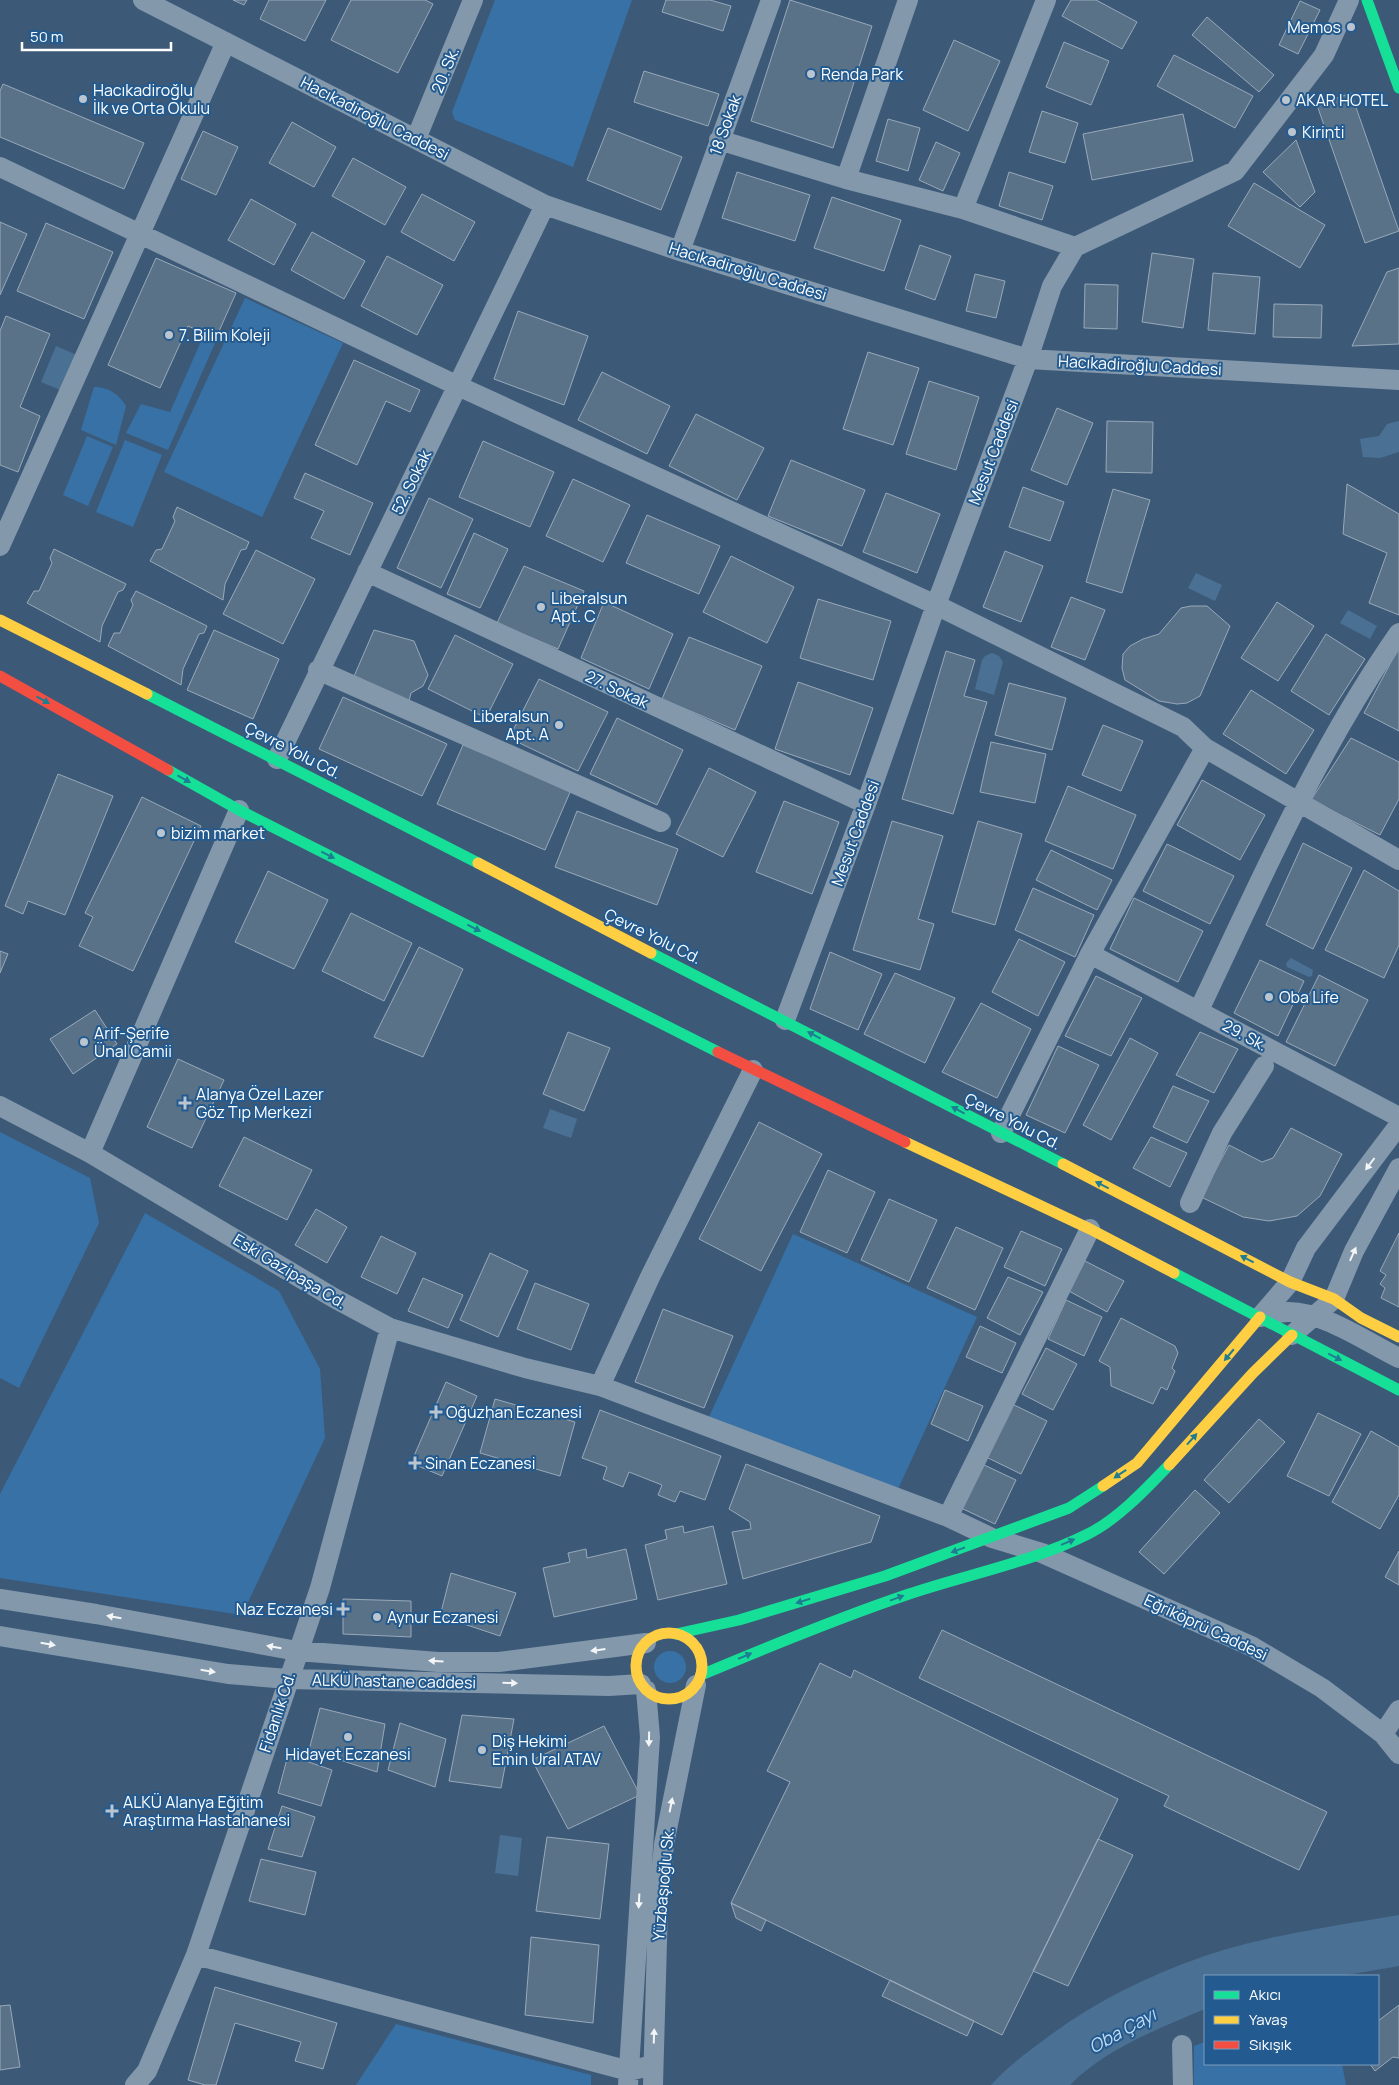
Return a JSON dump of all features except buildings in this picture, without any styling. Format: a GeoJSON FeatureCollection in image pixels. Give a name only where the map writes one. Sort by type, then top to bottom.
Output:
{"type":"FeatureCollection","features":[{"type":"Feature","properties":{"kind":"main road"},"geometry":{"type":"LineString","coordinates":[[1367,0],[1399,88]]}},
{"type":"Feature","properties":{"kind":"main road","name":"Çevre Yolu Cd."},"geometry":{"type":"LineString","coordinates":[[0,620],[442,843],[544,899],[785,1020],[1290,1282],[1334,1299],[1360,1318],[1399,1337]]}},
{"type":"Feature","properties":{"kind":"main road"},"geometry":{"type":"LineString","coordinates":[[0,676],[239,810],[753,1070],[1090,1229],[1399,1390]]}},
{"type":"Feature","properties":{"kind":"main road"},"geometry":{"type":"LineString","coordinates":[[1260,1317],[1137,1463],[1069,1508],[885,1576],[739,1620],[655,1637],[646,1643],[639,1652],[636,1662],[637,1674],[644,1687],[660,1698],[668,1699],[684,1696],[698,1680],[811,1629],[910,1594],[1042,1553],[1090,1533],[1124,1509],[1161,1473],[1253,1373],[1292,1335]]}},
{"type":"Feature","properties":{"kind":"main road"},"geometry":{"type":"LineString","coordinates":[[676,1634],[686,1638],[694,1645],[702,1665],[698,1680]]}},
{"type":"Feature","properties":{"kind":"street","name":"Hacıkadiroğlu Caddesi"},"geometry":{"type":"LineString","coordinates":[[143,0],[544,205],[680,251],[1028,358],[1399,380]]}},
{"type":"Feature","properties":{"kind":"street","name":"20. Sk."},"geometry":{"type":"LineString","coordinates":[[416,139],[473,0]]}},
{"type":"Feature","properties":{"kind":"street","name":"18 Sokak"},"geometry":{"type":"LineString","coordinates":[[680,251],[771,0]]}},
{"type":"Feature","properties":{"kind":"street"},"geometry":{"type":"LineString","coordinates":[[846,179],[908,0]]}},
{"type":"Feature","properties":{"kind":"street"},"geometry":{"type":"LineString","coordinates":[[963,209],[1046,0]]}},
{"type":"Feature","properties":{"kind":"street"},"geometry":{"type":"LineString","coordinates":[[719,140],[846,179],[963,209],[1075,248],[1234,171],[1324,55],[1349,0]]}},
{"type":"Feature","properties":{"kind":"street"},"geometry":{"type":"LineString","coordinates":[[0,546],[142,233],[226,42]]}},
{"type":"Feature","properties":{"kind":"street"},"geometry":{"type":"LineString","coordinates":[[0,167],[142,233],[458,386],[936,605],[1184,727],[1205,748],[1297,803],[1399,860]]}},
{"type":"Feature","properties":{"kind":"street","name":"52. Sokak"},"geometry":{"type":"LineString","coordinates":[[277,759],[318,670],[458,386],[544,205]]}},
{"type":"Feature","properties":{"kind":"street","name":"Mesut Caddesi"},"geometry":{"type":"LineString","coordinates":[[785,1020],[866,804],[936,605],[1028,358],[1052,286],[1075,248]]}},
{"type":"Feature","properties":{"kind":"street","name":"27. Sokak"},"geometry":{"type":"LineString","coordinates":[[367,572],[866,804]]}},
{"type":"Feature","properties":{"kind":"street"},"geometry":{"type":"LineString","coordinates":[[1199,1010],[1297,803],[1382,657],[1399,633]]}},
{"type":"Feature","properties":{"kind":"street"},"geometry":{"type":"LineString","coordinates":[[318,670],[661,822]]}},
{"type":"Feature","properties":{"kind":"street"},"geometry":{"type":"LineString","coordinates":[[1001,1133],[1090,954],[1205,748]]}},
{"type":"Feature","properties":{"kind":"street"},"geometry":{"type":"LineString","coordinates":[[90,1153],[239,810]]}},
{"type":"Feature","properties":{"kind":"street","name":"29. Sk."},"geometry":{"type":"LineString","coordinates":[[1090,954],[1199,1010],[1399,1118]]}},
{"type":"Feature","properties":{"kind":"street"},"geometry":{"type":"LineString","coordinates":[[1190,1203],[1222,1133],[1264,1066]]}},
{"type":"Feature","properties":{"kind":"street"},"geometry":{"type":"LineString","coordinates":[[600,1386],[650,1277],[753,1070]]}},
{"type":"Feature","properties":{"kind":"street","name":"Eski Gazipaşa Cd."},"geometry":{"type":"LineString","coordinates":[[0,1106],[90,1153],[334,1298],[390,1328],[525,1368],[600,1386],[948,1516]]}},
{"type":"Feature","properties":{"kind":"street"},"geometry":{"type":"LineString","coordinates":[[1260,1317],[1290,1282],[1306,1248],[1399,1125]]}},
{"type":"Feature","properties":{"kind":"street"},"geometry":{"type":"LineString","coordinates":[[1292,1335],[1334,1299],[1354,1251],[1399,1168]]}},
{"type":"Feature","properties":{"kind":"street"},"geometry":{"type":"LineString","coordinates":[[948,1516],[1090,1229]]}},
{"type":"Feature","properties":{"kind":"street"},"geometry":{"type":"LineString","coordinates":[[1290,1282],[1314,1316]]}},
{"type":"Feature","properties":{"kind":"street"},"geometry":{"type":"LineString","coordinates":[[1260,1317],[1287,1312],[1314,1316],[1399,1358]]}},
{"type":"Feature","properties":{"kind":"street","name":"Fidanlık Cd."},"geometry":{"type":"LineString","coordinates":[[135,2085],[147,2071],[196,1955],[297,1651],[320,1588],[390,1328]]}},
{"type":"Feature","properties":{"kind":"street","name":"Eğriköprü Caddesi"},"geometry":{"type":"LineString","coordinates":[[948,1516],[992,1538],[1042,1553],[1253,1647],[1322,1688],[1383,1734],[1399,1754]]}},
{"type":"Feature","properties":{"kind":"street"},"geometry":{"type":"LineString","coordinates":[[0,1599],[96,1614],[297,1651],[438,1662],[499,1662],[646,1643]]}},
{"type":"Feature","properties":{"kind":"street","name":"ALKÜ hastane caddesi"},"geometry":{"type":"LineString","coordinates":[[0,1636],[228,1674],[288,1679],[644,1687]]}},
{"type":"Feature","properties":{"kind":"street","name":"Yüzbaşıoğlu Sk."},"geometry":{"type":"LineString","coordinates":[[653,2075],[658,1906],[664,1844],[698,1680]]}},
{"type":"Feature","properties":{"kind":"street","name":"Yüzbaşıoğlu Sk."},"geometry":{"type":"LineString","coordinates":[[628,2078],[650,1737],[644,1687]]}},
{"type":"Feature","properties":{"kind":"street"},"geometry":{"type":"LineString","coordinates":[[1383,1734],[1399,1710]]}},
{"type":"Feature","properties":{"kind":"street"},"geometry":{"type":"LineString","coordinates":[[196,1955],[628,2078],[653,2075]]}},
{"type":"Feature","properties":{"kind":"street"},"geometry":{"type":"LineString","coordinates":[[1182,2045],[1183,2085]]}},
{"type":"Feature","properties":{"kind":"shaded area"},"geometry":{"type":"Polygon","coordinates":[[[495,0],[632,0],[573,167],[455,120],[452,112],[495,0]]]}},
{"type":"Feature","properties":{"kind":"shaded area"},"geometry":{"type":"Polygon","coordinates":[[[245,298],[343,343],[262,517],[164,472],[245,298]]]}},
{"type":"Feature","properties":{"kind":"shaded area"},"geometry":{"type":"Polygon","coordinates":[[[202,339],[215,343],[168,450],[126,433],[141,404],[170,412],[202,339]]]}},
{"type":"Feature","properties":{"kind":"shaded area"},"geometry":{"type":"Polygon","coordinates":[[[94,387],[104,388],[113,392],[126,406],[116,445],[81,430],[94,387]]]}},
{"type":"Feature","properties":{"kind":"shaded area"},"geometry":{"type":"Polygon","coordinates":[[[87,436],[113,447],[88,506],[63,495],[87,436]]]}},
{"type":"Feature","properties":{"kind":"shaded area"},"geometry":{"type":"Polygon","coordinates":[[[125,440],[162,455],[133,527],[96,512],[125,440]]]}},
{"type":"Feature","properties":{"kind":"shaded area"},"geometry":{"type":"Polygon","coordinates":[[[0,1132],[90,1178],[99,1223],[19,1388],[0,1378],[0,1132]]]}},
{"type":"Feature","properties":{"kind":"shaded area"},"geometry":{"type":"Polygon","coordinates":[[[145,1213],[279,1291],[320,1369],[325,1438],[242,1615],[0,1578],[0,1494],[145,1213]]]}},
{"type":"Feature","properties":{"kind":"shaded area"},"geometry":{"type":"Polygon","coordinates":[[[793,1234],[977,1317],[893,1500],[709,1417],[793,1234]]]}},
{"type":"Feature","properties":{"kind":"shaded area"},"geometry":{"type":"Polygon","coordinates":[[[670,1651],[681,1656],[686,1667],[681,1678],[670,1683],[659,1678],[654,1667],[659,1656],[670,1651]]]}},
{"type":"Feature","properties":{"kind":"shaded area"},"geometry":{"type":"Polygon","coordinates":[[[396,2024],[591,2075],[591,2085],[356,2085],[396,2024]]]}},
{"type":"Feature","properties":{"kind":"shaded area"},"geometry":{"type":"Polygon","coordinates":[[[1204,2042],[1204,2065],[1342,2065],[1346,2085],[1194,2085],[1194,2046],[1204,2042]]]}},
{"type":"Feature","properties":{"kind":"water"},"geometry":{"type":"Polygon","coordinates":[[[56,346],[77,355],[63,391],[41,382],[56,346]]]}},
{"type":"Feature","properties":{"kind":"water"},"geometry":{"type":"Polygon","coordinates":[[[1399,421],[1399,452],[1380,458],[1363,457],[1360,439],[1379,436],[1387,424],[1399,421]]]}},
{"type":"Feature","properties":{"kind":"water"},"geometry":{"type":"Polygon","coordinates":[[[1196,573],[1222,585],[1215,601],[1188,588],[1196,573]]]}},
{"type":"Feature","properties":{"kind":"water"},"geometry":{"type":"Polygon","coordinates":[[[1348,610],[1377,626],[1370,639],[1340,623],[1348,610]]]}},
{"type":"Feature","properties":{"kind":"water"},"geometry":{"type":"Polygon","coordinates":[[[992,653],[999,656],[1003,662],[994,695],[975,689],[982,660],[985,656],[992,653]]]}},
{"type":"Feature","properties":{"kind":"water"},"geometry":{"type":"Polygon","coordinates":[[[1291,958],[1313,970],[1312,976],[1309,977],[1287,967],[1286,963],[1291,958]]]}},
{"type":"Feature","properties":{"kind":"water"},"geometry":{"type":"Polygon","coordinates":[[[550,1109],[577,1119],[571,1138],[543,1128],[550,1109]]]}},
{"type":"Feature","properties":{"kind":"water"},"geometry":{"type":"Polygon","coordinates":[[[500,1835],[522,1838],[518,1876],[495,1873],[500,1835]]]}},
{"type":"Feature","properties":{"kind":"water","name":"Oba Çayı"},"geometry":{"type":"Polygon","coordinates":[[[1399,1915],[1399,1966],[1347,1975],[1204,1975],[1204,2009],[1116,2050],[1084,2072],[1070,2085],[991,2085],[1004,2071],[1049,2036],[1084,2012],[1121,1991],[1160,1973],[1222,1950],[1298,1932],[1399,1915]]]}},
{"type":"Feature","properties":{"kind":"traffic: fast"},"geometry":{"type":"LineString","coordinates":[[1367,0],[1399,88]]}},
{"type":"Feature","properties":{"kind":"traffic: fast"},"geometry":{"type":"LineString","coordinates":[[147,694],[478,863]]}},
{"type":"Feature","properties":{"kind":"traffic: fast"},"geometry":{"type":"LineString","coordinates":[[168,770],[239,810],[718,1052]]}},
{"type":"Feature","properties":{"kind":"traffic: fast"},"geometry":{"type":"LineString","coordinates":[[651,953],[1063,1164]]}},
{"type":"Feature","properties":{"kind":"traffic: fast"},"geometry":{"type":"LineString","coordinates":[[1174,1273],[1399,1390]]}},
{"type":"Feature","properties":{"kind":"traffic: fast"},"geometry":{"type":"LineString","coordinates":[[701,1675],[883,1603],[1023,1560],[1067,1544],[1099,1528],[1110,1520],[1131,1503],[1169,1465]]}},
{"type":"Feature","properties":{"kind":"traffic: fast"},"geometry":{"type":"LineString","coordinates":[[676,1634],[739,1620],[885,1576],[1069,1508],[1103,1486]]}},
{"type":"Feature","properties":{"kind":"traffic: slow"},"geometry":{"type":"LineString","coordinates":[[0,620],[147,694]]}},
{"type":"Feature","properties":{"kind":"traffic: slow"},"geometry":{"type":"LineString","coordinates":[[478,863],[651,953]]}},
{"type":"Feature","properties":{"kind":"traffic: slow"},"geometry":{"type":"LineString","coordinates":[[905,1142],[1090,1229],[1174,1273]]}},
{"type":"Feature","properties":{"kind":"traffic: slow"},"geometry":{"type":"LineString","coordinates":[[1063,1164],[1290,1282],[1334,1299],[1361,1318],[1399,1337]]}},
{"type":"Feature","properties":{"kind":"traffic: slow"},"geometry":{"type":"LineString","coordinates":[[1103,1486],[1137,1463],[1260,1317]]}},
{"type":"Feature","properties":{"kind":"traffic: slow"},"geometry":{"type":"LineString","coordinates":[[1169,1465],[1253,1373],[1292,1335]]}},
{"type":"Feature","properties":{"kind":"traffic: slow"},"geometry":{"type":"LineString","coordinates":[[669,1633],[681,1636],[692,1643],[699,1654],[702,1666],[699,1678],[692,1689],[681,1696],[669,1699],[657,1696],[646,1689],[639,1678],[636,1666],[639,1654],[646,1643],[657,1636],[669,1633]]}},
{"type":"Feature","properties":{"kind":"traffic: jam"},"geometry":{"type":"LineString","coordinates":[[0,676],[168,770]]}},
{"type":"Feature","properties":{"kind":"traffic: jam"},"geometry":{"type":"LineString","coordinates":[[718,1052],[905,1142]]}},
{"type":"Feature","properties":{"kind":"place","name":"Memos"},"geometry":{"type":"Point","coordinates":[1351,27]}},
{"type":"Feature","properties":{"kind":"place","name":"Renda Park"},"geometry":{"type":"Point","coordinates":[811,74]}},
{"type":"Feature","properties":{"kind":"place","name":"Hacıkadiroğlu İlk ve Orta Okulu"},"geometry":{"type":"Point","coordinates":[83,99]}},
{"type":"Feature","properties":{"kind":"place","name":"AKAR HOTEL"},"geometry":{"type":"Point","coordinates":[1286,100]}},
{"type":"Feature","properties":{"kind":"place","name":"Kirinti"},"geometry":{"type":"Point","coordinates":[1292,132]}},
{"type":"Feature","properties":{"kind":"place","name":"7. Bilim Koleji"},"geometry":{"type":"Point","coordinates":[169,335]}},
{"type":"Feature","properties":{"kind":"place","name":"Liberalsun Apt. C"},"geometry":{"type":"Point","coordinates":[541,607]}},
{"type":"Feature","properties":{"kind":"place","name":"Liberalsun Apt. A"},"geometry":{"type":"Point","coordinates":[559,725]}},
{"type":"Feature","properties":{"kind":"place","name":"bizim market"},"geometry":{"type":"Point","coordinates":[161,833]}},
{"type":"Feature","properties":{"kind":"place","name":"Oba Life"},"geometry":{"type":"Point","coordinates":[1269,997]}},
{"type":"Feature","properties":{"kind":"place","name":"Arif-Şerife Ünal Camii"},"geometry":{"type":"Point","coordinates":[84,1042]}},
{"type":"Feature","properties":{"kind":"place","name":"Alanya Özel Lazer Göz Tıp Merkezi"},"geometry":{"type":"Point","coordinates":[185,1103]}},
{"type":"Feature","properties":{"kind":"place","name":"Oğuzhan Eczanesi"},"geometry":{"type":"Point","coordinates":[436,1412]}},
{"type":"Feature","properties":{"kind":"place","name":"Sinan Eczanesi"},"geometry":{"type":"Point","coordinates":[415,1463]}},
{"type":"Feature","properties":{"kind":"place","name":"Naz Eczanesi"},"geometry":{"type":"Point","coordinates":[343,1609]}},
{"type":"Feature","properties":{"kind":"place","name":"Aynur Eczanesi"},"geometry":{"type":"Point","coordinates":[377,1617]}},
{"type":"Feature","properties":{"kind":"place","name":"Hidayet Eczanesi"},"geometry":{"type":"Point","coordinates":[348,1737]}},
{"type":"Feature","properties":{"kind":"place","name":"Diş Hekimi Emin Ural ATAV"},"geometry":{"type":"Point","coordinates":[482,1750]}},
{"type":"Feature","properties":{"kind":"place","name":"ALKÜ Alanya Eğitim Araştırma Hastahanesi"},"geometry":{"type":"Point","coordinates":[112,1811]}}]}
